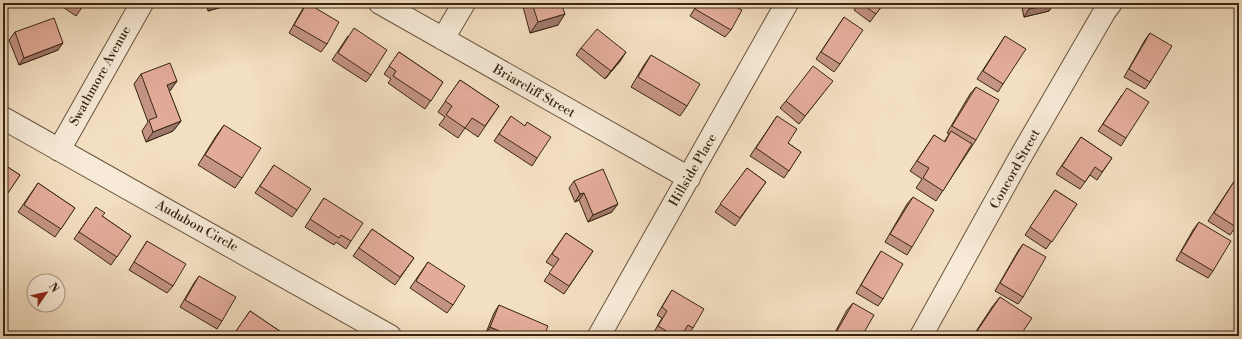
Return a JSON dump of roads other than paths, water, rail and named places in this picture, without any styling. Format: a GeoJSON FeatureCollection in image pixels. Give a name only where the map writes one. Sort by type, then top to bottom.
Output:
{"type":"FeatureCollection","features":[{"type":"Feature","properties":{"kind":"street","name":"Swathmore Avenue"},"geometry":{"type":"LineString","coordinates":[[59,150],[142,3]]}},
{"type":"Feature","properties":{"kind":"street","name":"Briarcliff Street"},"geometry":{"type":"LineString","coordinates":[[380,3],[689,178]]}},
{"type":"Feature","properties":{"kind":"street"},"geometry":{"type":"LineString","coordinates":[[444,39],[464,3]]}},
{"type":"Feature","properties":{"kind":"street","name":"Hillside Place"},"geometry":{"type":"LineString","coordinates":[[599,336],[787,3]]}},
{"type":"Feature","properties":{"kind":"street","name":"Concord Street"},"geometry":{"type":"LineString","coordinates":[[921,336],[1018,161],[1111,3]]}},
{"type":"Feature","properties":{"kind":"street","name":"Audubon Circle"},"geometry":{"type":"LineString","coordinates":[[3,118],[390,336]]}}]}
